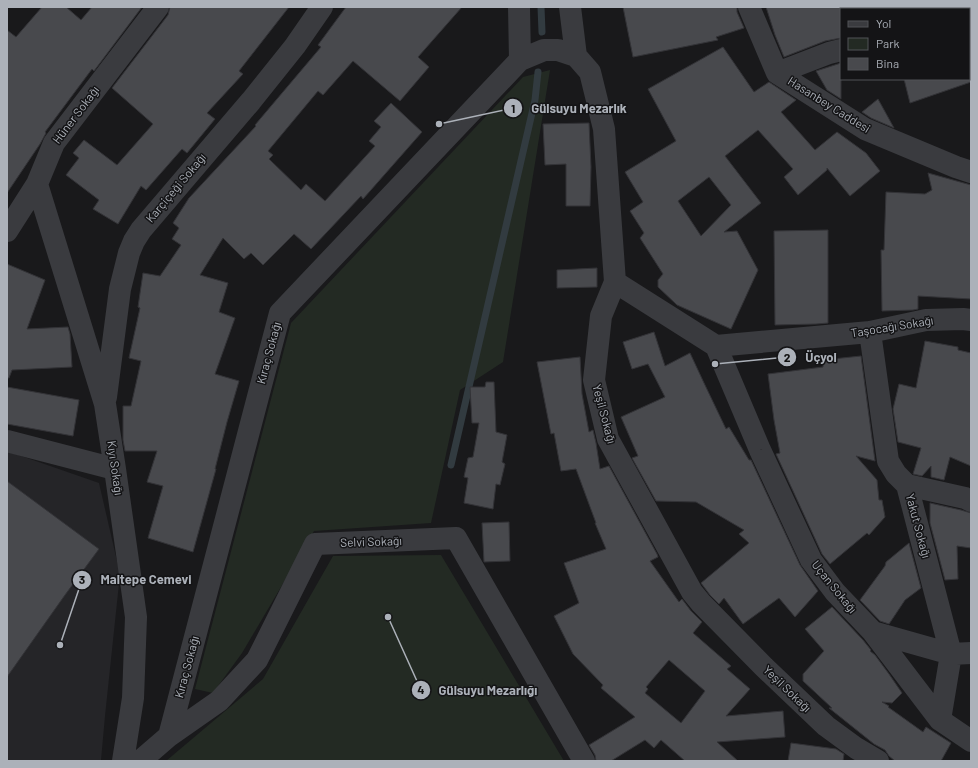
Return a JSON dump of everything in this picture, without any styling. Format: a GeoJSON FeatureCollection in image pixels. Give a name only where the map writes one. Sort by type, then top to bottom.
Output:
{"type":"FeatureCollection","features":[{"type":"Feature","properties":{"kind":"street","name":"Hüner Sokağı"},"geometry":{"type":"LineString","coordinates":[[7,231],[37,184],[54,143],[60,134],[158,7]]}},
{"type":"Feature","properties":{"kind":"street","name":"Karçiçeği Sokağı"},"geometry":{"type":"LineString","coordinates":[[105,404],[120,289],[129,253],[134,241],[141,230],[295,46],[322,7]]}},
{"type":"Feature","properties":{"kind":"street"},"geometry":{"type":"LineString","coordinates":[[519,7],[520,60],[544,50],[558,50],[576,56],[570,7]]}},
{"type":"Feature","properties":{"kind":"street","name":"Hasanbey Caddesi"},"geometry":{"type":"LineString","coordinates":[[748,7],[778,73],[865,130],[971,172]]}},
{"type":"Feature","properties":{"kind":"street"},"geometry":{"type":"LineString","coordinates":[[778,73],[829,53],[840,50]]}},
{"type":"Feature","properties":{"kind":"street","name":"Yeşil Sokağı"},"geometry":{"type":"LineString","coordinates":[[576,56],[590,72],[604,129],[615,282],[601,316],[594,380],[608,439],[692,592],[701,603],[764,667],[826,726],[856,748],[878,761]]}},
{"type":"Feature","properties":{"kind":"street","name":"Kıraç Sokağı"},"geometry":{"type":"LineString","coordinates":[[169,736],[280,313],[520,60]]}},
{"type":"Feature","properties":{"kind":"street","name":"Kıyı Sokağı"},"geometry":{"type":"LineString","coordinates":[[37,184],[105,404],[115,469],[136,617],[133,698],[123,761]]}},
{"type":"Feature","properties":{"kind":"street"},"geometry":{"type":"LineString","coordinates":[[615,282],[716,346]]}},
{"type":"Feature","properties":{"kind":"street","name":"Taşocağı Sokağı"},"geometry":{"type":"LineString","coordinates":[[716,346],[870,332],[926,320],[971,320]]}},
{"type":"Feature","properties":{"kind":"street","name":"Yakut Sokağı"},"geometry":{"type":"LineString","coordinates":[[870,332],[888,461],[896,474],[907,485],[961,653]]}},
{"type":"Feature","properties":{"kind":"street","name":"Uçan Sokağı"},"geometry":{"type":"LineString","coordinates":[[716,346],[760,450],[811,560],[835,592],[873,632],[940,720]]}},
{"type":"Feature","properties":{"kind":"street"},"geometry":{"type":"LineString","coordinates":[[7,441],[115,469]]}},
{"type":"Feature","properties":{"kind":"street"},"geometry":{"type":"LineString","coordinates":[[907,485],[965,498],[971,501]]}},
{"type":"Feature","properties":{"kind":"street","name":"Selvi Sokağı"},"geometry":{"type":"LineString","coordinates":[[140,761],[169,736],[219,701],[257,660],[315,544],[456,538],[584,761]]}},
{"type":"Feature","properties":{"kind":"street"},"geometry":{"type":"LineString","coordinates":[[873,632],[961,653],[940,720],[971,742]]}},
{"type":"Feature","properties":{"kind":"shaded area"},"geometry":{"type":"Polygon","coordinates":[[[7,451],[99,483],[120,574],[100,761],[7,761],[7,451]]]}},
{"type":"Feature","properties":{"kind":"green space"},"geometry":{"type":"Polygon","coordinates":[[[550,70],[503,362],[460,390],[431,523],[314,531],[242,653],[213,693],[195,689],[291,323],[523,77],[550,70]]]}},
{"type":"Feature","properties":{"kind":"green space"},"geometry":{"type":"Polygon","coordinates":[[[441,555],[564,761],[166,761],[263,679],[333,556],[441,555]]]}},
{"type":"Feature","properties":{"kind":"building"},"geometry":{"type":"Polygon","coordinates":[[[42,7],[66,7],[81,20],[92,7],[142,7],[94,71],[92,69],[45,132],[46,133],[40,144],[7,193],[7,30],[16,37],[42,7]]]}},
{"type":"Feature","properties":{"kind":"building"},"geometry":{"type":"Polygon","coordinates":[[[170,7],[289,7],[239,71],[243,74],[207,113],[215,119],[187,153],[182,149],[146,190],[141,186],[118,224],[93,209],[99,200],[66,175],[79,158],[73,153],[84,140],[117,165],[153,124],[112,88],[168,15],[170,7]]]}},
{"type":"Feature","properties":{"kind":"building"},"geometry":{"type":"Polygon","coordinates":[[[346,7],[462,7],[418,57],[429,67],[400,101],[353,61],[323,95],[318,91],[268,151],[273,155],[269,159],[301,190],[306,184],[325,201],[375,146],[369,141],[381,127],[374,121],[391,103],[422,132],[363,199],[361,196],[311,249],[294,234],[263,265],[251,253],[244,259],[223,238],[200,275],[228,283],[219,312],[235,318],[215,374],[239,381],[193,552],[148,538],[163,486],[147,482],[157,451],[125,451],[123,440],[123,406],[131,406],[141,361],[129,358],[140,308],[138,307],[143,273],[160,276],[181,245],[172,239],[179,228],[173,223],[189,198],[256,126],[255,125],[321,47],[318,45],[346,7]]]}},
{"type":"Feature","properties":{"kind":"building"},"geometry":{"type":"Polygon","coordinates":[[[623,7],[737,7],[737,12],[744,28],[716,37],[718,40],[633,57],[623,7]]]}},
{"type":"Feature","properties":{"kind":"building"},"geometry":{"type":"Polygon","coordinates":[[[766,7],[841,7],[840,38],[825,41],[784,57],[766,7]]]}},
{"type":"Feature","properties":{"kind":"building"},"geometry":{"type":"Polygon","coordinates":[[[723,47],[754,92],[769,82],[796,100],[781,112],[815,150],[837,132],[866,153],[880,171],[850,196],[827,168],[827,170],[798,195],[784,177],[793,169],[758,130],[725,156],[761,203],[724,232],[737,231],[758,270],[731,329],[677,305],[658,287],[658,280],[663,274],[640,238],[644,233],[630,211],[643,202],[625,172],[676,141],[648,89],[723,47]],[[709,177],[678,201],[701,236],[731,205],[709,177]]]}},
{"type":"Feature","properties":{"kind":"building"},"geometry":{"type":"Polygon","coordinates":[[[840,63],[841,99],[827,90],[816,71],[840,63]]]}},
{"type":"Feature","properties":{"kind":"building"},"geometry":{"type":"Polygon","coordinates":[[[971,79],[971,82],[910,103],[904,80],[971,79]]]}},
{"type":"Feature","properties":{"kind":"building"},"geometry":{"type":"Polygon","coordinates":[[[878,99],[894,128],[871,118],[862,112],[878,99]]]}},
{"type":"Feature","properties":{"kind":"building"},"geometry":{"type":"Polygon","coordinates":[[[589,123],[591,167],[590,206],[566,206],[566,164],[545,165],[543,124],[589,123]]]}},
{"type":"Feature","properties":{"kind":"building"},"geometry":{"type":"Polygon","coordinates":[[[928,173],[971,185],[971,299],[918,296],[918,309],[882,311],[881,250],[884,250],[886,192],[925,194],[932,190],[928,173]]]}},
{"type":"Feature","properties":{"kind":"building"},"geometry":{"type":"Polygon","coordinates":[[[828,230],[828,323],[775,325],[774,231],[828,230]]]}},
{"type":"Feature","properties":{"kind":"building"},"geometry":{"type":"Polygon","coordinates":[[[7,264],[45,280],[27,329],[68,327],[70,334],[72,367],[12,370],[9,378],[7,378],[7,264]]]}},
{"type":"Feature","properties":{"kind":"building"},"geometry":{"type":"Polygon","coordinates":[[[597,268],[597,287],[557,288],[557,270],[597,268]]]}},
{"type":"Feature","properties":{"kind":"building"},"geometry":{"type":"Polygon","coordinates":[[[654,332],[665,366],[690,353],[726,429],[729,427],[749,460],[751,460],[800,565],[818,591],[795,617],[779,598],[743,624],[724,598],[719,604],[701,583],[749,543],[739,534],[744,530],[696,502],[656,501],[632,458],[638,456],[621,417],[665,397],[648,364],[632,369],[623,342],[654,332]]]}},
{"type":"Feature","properties":{"kind":"building"},"geometry":{"type":"Polygon","coordinates":[[[925,341],[958,347],[958,350],[971,353],[971,466],[950,457],[944,480],[931,477],[931,466],[922,476],[913,474],[921,448],[898,442],[893,409],[899,384],[916,388],[925,341]]]}},
{"type":"Feature","properties":{"kind":"building"},"geometry":{"type":"Polygon","coordinates":[[[861,356],[875,461],[856,456],[877,480],[879,500],[882,500],[885,517],[869,535],[867,533],[830,564],[822,554],[776,454],[780,453],[768,374],[823,367],[823,360],[861,356]]]}},
{"type":"Feature","properties":{"kind":"building"},"geometry":{"type":"Polygon","coordinates":[[[580,357],[582,394],[589,432],[593,430],[600,469],[609,466],[657,554],[658,557],[650,561],[679,602],[682,599],[702,622],[693,633],[731,666],[727,669],[750,689],[726,716],[783,711],[785,737],[717,742],[738,761],[685,761],[661,740],[654,748],[645,740],[611,761],[596,761],[595,755],[589,745],[635,717],[601,688],[603,685],[573,654],[554,616],[579,603],[564,563],[606,549],[576,469],[561,471],[554,433],[551,434],[537,362],[580,357]],[[669,660],[646,687],[648,689],[645,693],[681,723],[705,691],[669,660]]]}},
{"type":"Feature","properties":{"kind":"building"},"geometry":{"type":"Polygon","coordinates":[[[486,382],[494,382],[496,432],[507,435],[502,462],[505,464],[500,485],[496,484],[493,509],[464,503],[468,478],[464,477],[468,458],[473,457],[479,423],[472,423],[470,387],[485,387],[486,382]]]}},
{"type":"Feature","properties":{"kind":"building"},"geometry":{"type":"Polygon","coordinates":[[[7,387],[79,400],[73,436],[7,424],[7,387]]]}},
{"type":"Feature","properties":{"kind":"building"},"geometry":{"type":"Polygon","coordinates":[[[7,481],[99,549],[7,677],[7,481]]]}},
{"type":"Feature","properties":{"kind":"building"},"geometry":{"type":"Polygon","coordinates":[[[930,503],[971,513],[971,548],[957,546],[958,579],[945,580],[930,523],[930,503]]]}},
{"type":"Feature","properties":{"kind":"building"},"geometry":{"type":"Polygon","coordinates":[[[509,522],[510,561],[484,562],[482,523],[509,522]]]}},
{"type":"Feature","properties":{"kind":"building"},"geometry":{"type":"Polygon","coordinates":[[[909,543],[921,588],[905,600],[889,624],[880,621],[860,600],[885,566],[886,562],[909,543]]]}},
{"type":"Feature","properties":{"kind":"building"},"geometry":{"type":"Polygon","coordinates":[[[832,607],[863,640],[902,693],[892,703],[882,702],[923,732],[926,727],[951,743],[941,761],[895,761],[885,750],[874,744],[829,708],[832,708],[803,681],[803,674],[824,651],[805,629],[832,607]]]}},
{"type":"Feature","properties":{"kind":"building"},"geometry":{"type":"Polygon","coordinates":[[[791,743],[836,749],[844,754],[843,761],[788,761],[791,743]]]}},
{"type":"Feature","properties":{"kind":"waterway"},"geometry":{"type":"LineString","coordinates":[[541,7],[542,32]]}},
{"type":"Feature","properties":{"kind":"waterway"},"geometry":{"type":"LineString","coordinates":[[451,465],[535,100],[538,72]]}},
{"type":"Feature","properties":{"kind":"place","name":"Gülsuyu Mezarlık"},"geometry":{"type":"Point","coordinates":[439,124]}},
{"type":"Feature","properties":{"kind":"place","name":"Üçyol"},"geometry":{"type":"Point","coordinates":[715,364]}},
{"type":"Feature","properties":{"kind":"place","name":"Gülsuyu Mezarlığı"},"geometry":{"type":"Point","coordinates":[388,617]}},
{"type":"Feature","properties":{"kind":"place","name":"Maltepe Cemevi"},"geometry":{"type":"Point","coordinates":[60,645]}}]}
